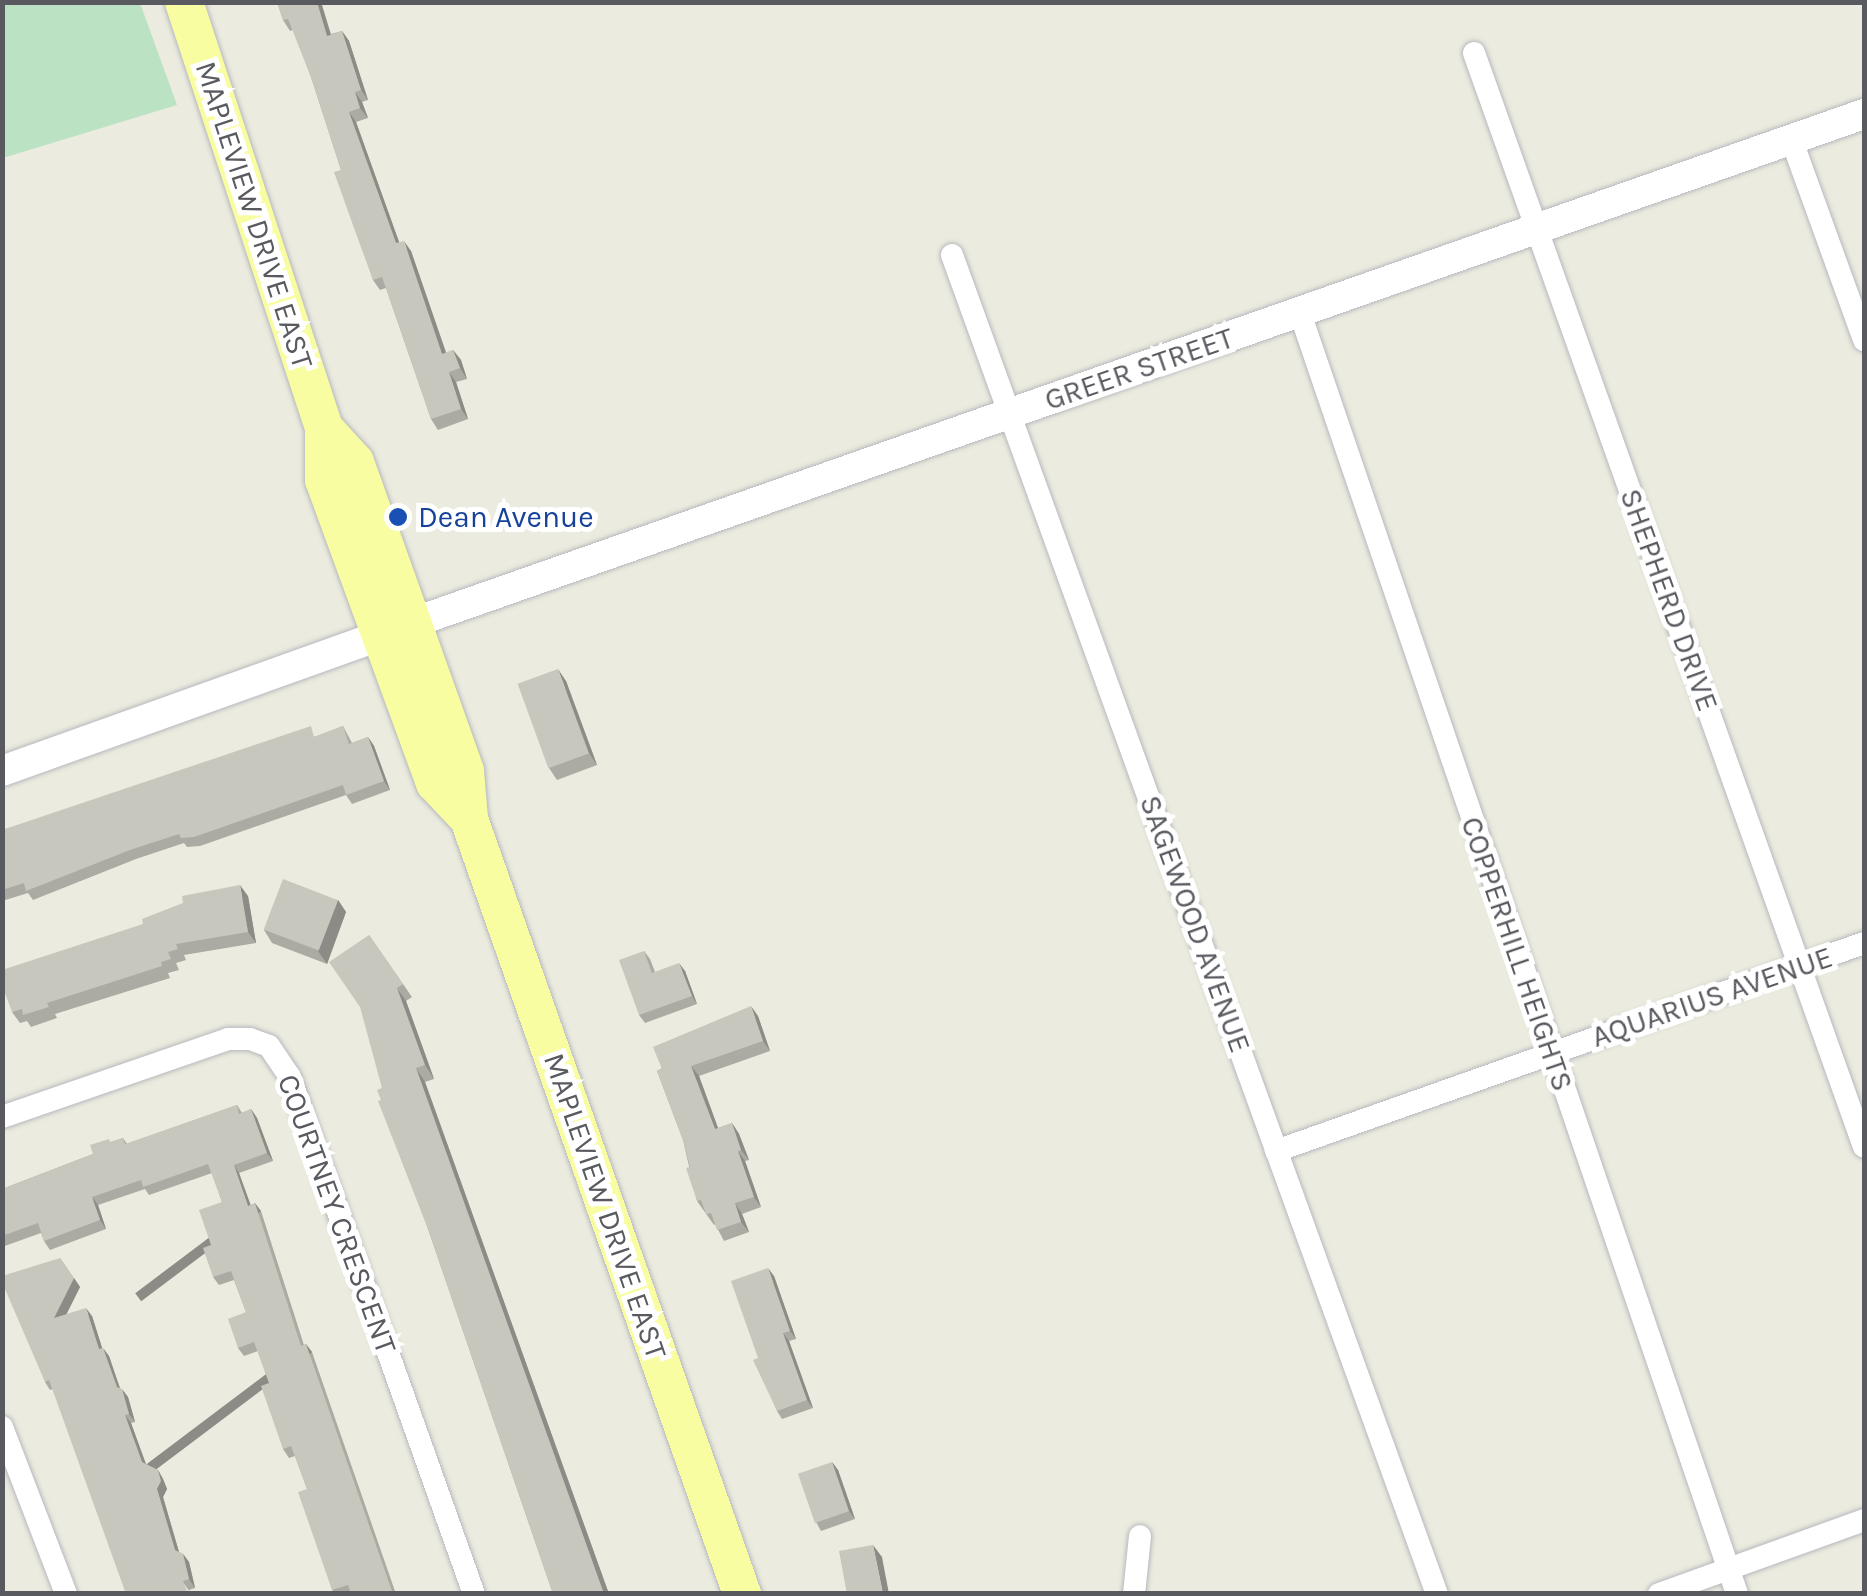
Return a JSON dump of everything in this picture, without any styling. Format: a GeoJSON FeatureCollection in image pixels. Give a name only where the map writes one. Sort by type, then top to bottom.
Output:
{"type":"FeatureCollection","features":[{"type":"Feature","properties":{"kind":"main road","name":"MAPLEVIEW DRIVE EAST"},"geometry":{"type":"LineString","coordinates":[[184,2],[324,428],[355,462],[397,629],[465,771],[469,820],[742,1594]]}},
{"type":"Feature","properties":{"kind":"street","name":"SHEPHERD DRIVE"},"geometry":{"type":"LineString","coordinates":[[1474,52],[1864,1147]]}},
{"type":"Feature","properties":{"kind":"street","name":"GREER STREET"},"geometry":{"type":"LineString","coordinates":[[397,629],[1864,114]]}},
{"type":"Feature","properties":{"kind":"street"},"geometry":{"type":"LineString","coordinates":[[1792,141],[1864,340]]}},
{"type":"Feature","properties":{"kind":"street","name":"SAGEWOOD AVENUE"},"geometry":{"type":"LineString","coordinates":[[952,255],[1437,1594]]}},
{"type":"Feature","properties":{"kind":"street","name":"COPPERHILL HEIGHTS"},"geometry":{"type":"LineString","coordinates":[[1300,313],[1737,1594]]}},
{"type":"Feature","properties":{"kind":"street"},"geometry":{"type":"LineString","coordinates":[[2,771],[397,629]]}},
{"type":"Feature","properties":{"kind":"street","name":"AQUARIUS AVENUE"},"geometry":{"type":"LineString","coordinates":[[1276,1151],[1864,944]]}},
{"type":"Feature","properties":{"kind":"street","name":"COURTNEY CRESCENT"},"geometry":{"type":"LineString","coordinates":[[2,1117],[228,1039],[250,1039],[268,1046],[290,1077],[474,1594]]}},
{"type":"Feature","properties":{"kind":"street"},"geometry":{"type":"LineString","coordinates":[[2,1427],[66,1594]]}},
{"type":"Feature","properties":{"kind":"street"},"geometry":{"type":"LineString","coordinates":[[1660,1594],[1864,1520]]}},
{"type":"Feature","properties":{"kind":"street"},"geometry":{"type":"LineString","coordinates":[[1134,1594],[1140,1536]]}},
{"type":"Feature","properties":{"kind":"green space"},"geometry":{"type":"Polygon","coordinates":[[[3,2],[140,3],[177,105],[3,158],[3,2]]]}},
{"type":"Feature","properties":{"kind":"building"},"geometry":{"type":"Polygon","coordinates":[[[277,2],[317,2],[327,36],[342,31],[361,90],[355,92],[360,108],[349,112],[396,243],[404,241],[442,354],[453,350],[460,368],[449,372],[461,409],[431,419],[382,277],[373,280],[334,172],[341,170],[311,77],[277,2]]]}},
{"type":"Feature","properties":{"kind":"building"},"geometry":{"type":"Polygon","coordinates":[[[558,669],[589,754],[548,768],[518,684],[558,669]]]}},
{"type":"Feature","properties":{"kind":"building"},"geometry":{"type":"Polygon","coordinates":[[[311,726],[314,737],[343,726],[349,744],[368,737],[384,781],[346,795],[343,785],[194,837],[181,838],[179,834],[26,891],[24,883],[2,890],[2,830],[311,726]]]}},
{"type":"Feature","properties":{"kind":"building"},"geometry":{"type":"Polygon","coordinates":[[[283,879],[338,900],[319,951],[264,929],[283,879]]]}},
{"type":"Feature","properties":{"kind":"building"},"geometry":{"type":"Polygon","coordinates":[[[240,885],[248,932],[176,944],[178,949],[168,952],[171,959],[161,962],[162,966],[47,1003],[49,1007],[23,1015],[22,1009],[12,1012],[2,985],[2,970],[143,924],[142,919],[183,903],[182,896],[240,885]]]}},
{"type":"Feature","properties":{"kind":"building"},"geometry":{"type":"Polygon","coordinates":[[[369,935],[403,984],[397,988],[425,1065],[416,1068],[604,1594],[553,1594],[428,1229],[378,1101],[381,1100],[377,1090],[382,1088],[360,1007],[329,962],[369,935]]]}},
{"type":"Feature","properties":{"kind":"building"},"geometry":{"type":"Polygon","coordinates":[[[644,951],[652,973],[679,963],[692,996],[639,1015],[619,960],[644,951]]]}},
{"type":"Feature","properties":{"kind":"building"},"geometry":{"type":"Polygon","coordinates":[[[751,1006],[763,1041],[691,1066],[715,1129],[732,1123],[754,1197],[735,1203],[741,1222],[717,1230],[711,1213],[706,1214],[701,1200],[697,1201],[686,1168],[690,1167],[683,1140],[657,1071],[662,1069],[653,1047],[751,1006]]]}},
{"type":"Feature","properties":{"kind":"building"},"geometry":{"type":"Polygon","coordinates":[[[237,1105],[239,1114],[251,1109],[267,1153],[234,1165],[248,1206],[255,1203],[301,1346],[306,1344],[393,1594],[351,1594],[348,1585],[332,1590],[298,1492],[307,1489],[291,1446],[283,1449],[261,1386],[269,1383],[254,1342],[238,1348],[228,1319],[246,1312],[231,1271],[213,1277],[203,1248],[211,1245],[199,1210],[222,1202],[208,1164],[143,1187],[141,1180],[92,1197],[100,1220],[44,1241],[38,1223],[2,1236],[2,1189],[93,1154],[90,1145],[123,1138],[125,1144],[237,1105]]]}},
{"type":"Feature","properties":{"kind":"building"},"geometry":{"type":"Polygon","coordinates":[[[60,1258],[74,1278],[54,1318],[86,1308],[99,1349],[103,1348],[117,1387],[122,1389],[129,1414],[125,1415],[142,1462],[158,1470],[161,1481],[157,1489],[175,1550],[183,1554],[189,1579],[183,1581],[188,1594],[126,1594],[49,1380],[45,1382],[2,1282],[2,1276],[60,1258]]]}},
{"type":"Feature","properties":{"kind":"building"},"geometry":{"type":"Polygon","coordinates":[[[768,1268],[790,1331],[783,1333],[807,1400],[777,1411],[753,1360],[758,1358],[731,1281],[768,1268]]]}},
{"type":"Feature","properties":{"kind":"building"},"geometry":{"type":"Polygon","coordinates":[[[832,1462],[849,1511],[815,1523],[798,1474],[832,1462]]]}},
{"type":"Feature","properties":{"kind":"building"},"geometry":{"type":"Polygon","coordinates":[[[873,1545],[883,1594],[847,1594],[839,1551],[873,1545]]]}},
{"type":"Feature","properties":{"kind":"place","name":"Dean Avenue"},"geometry":{"type":"Point","coordinates":[398,517]}}]}
